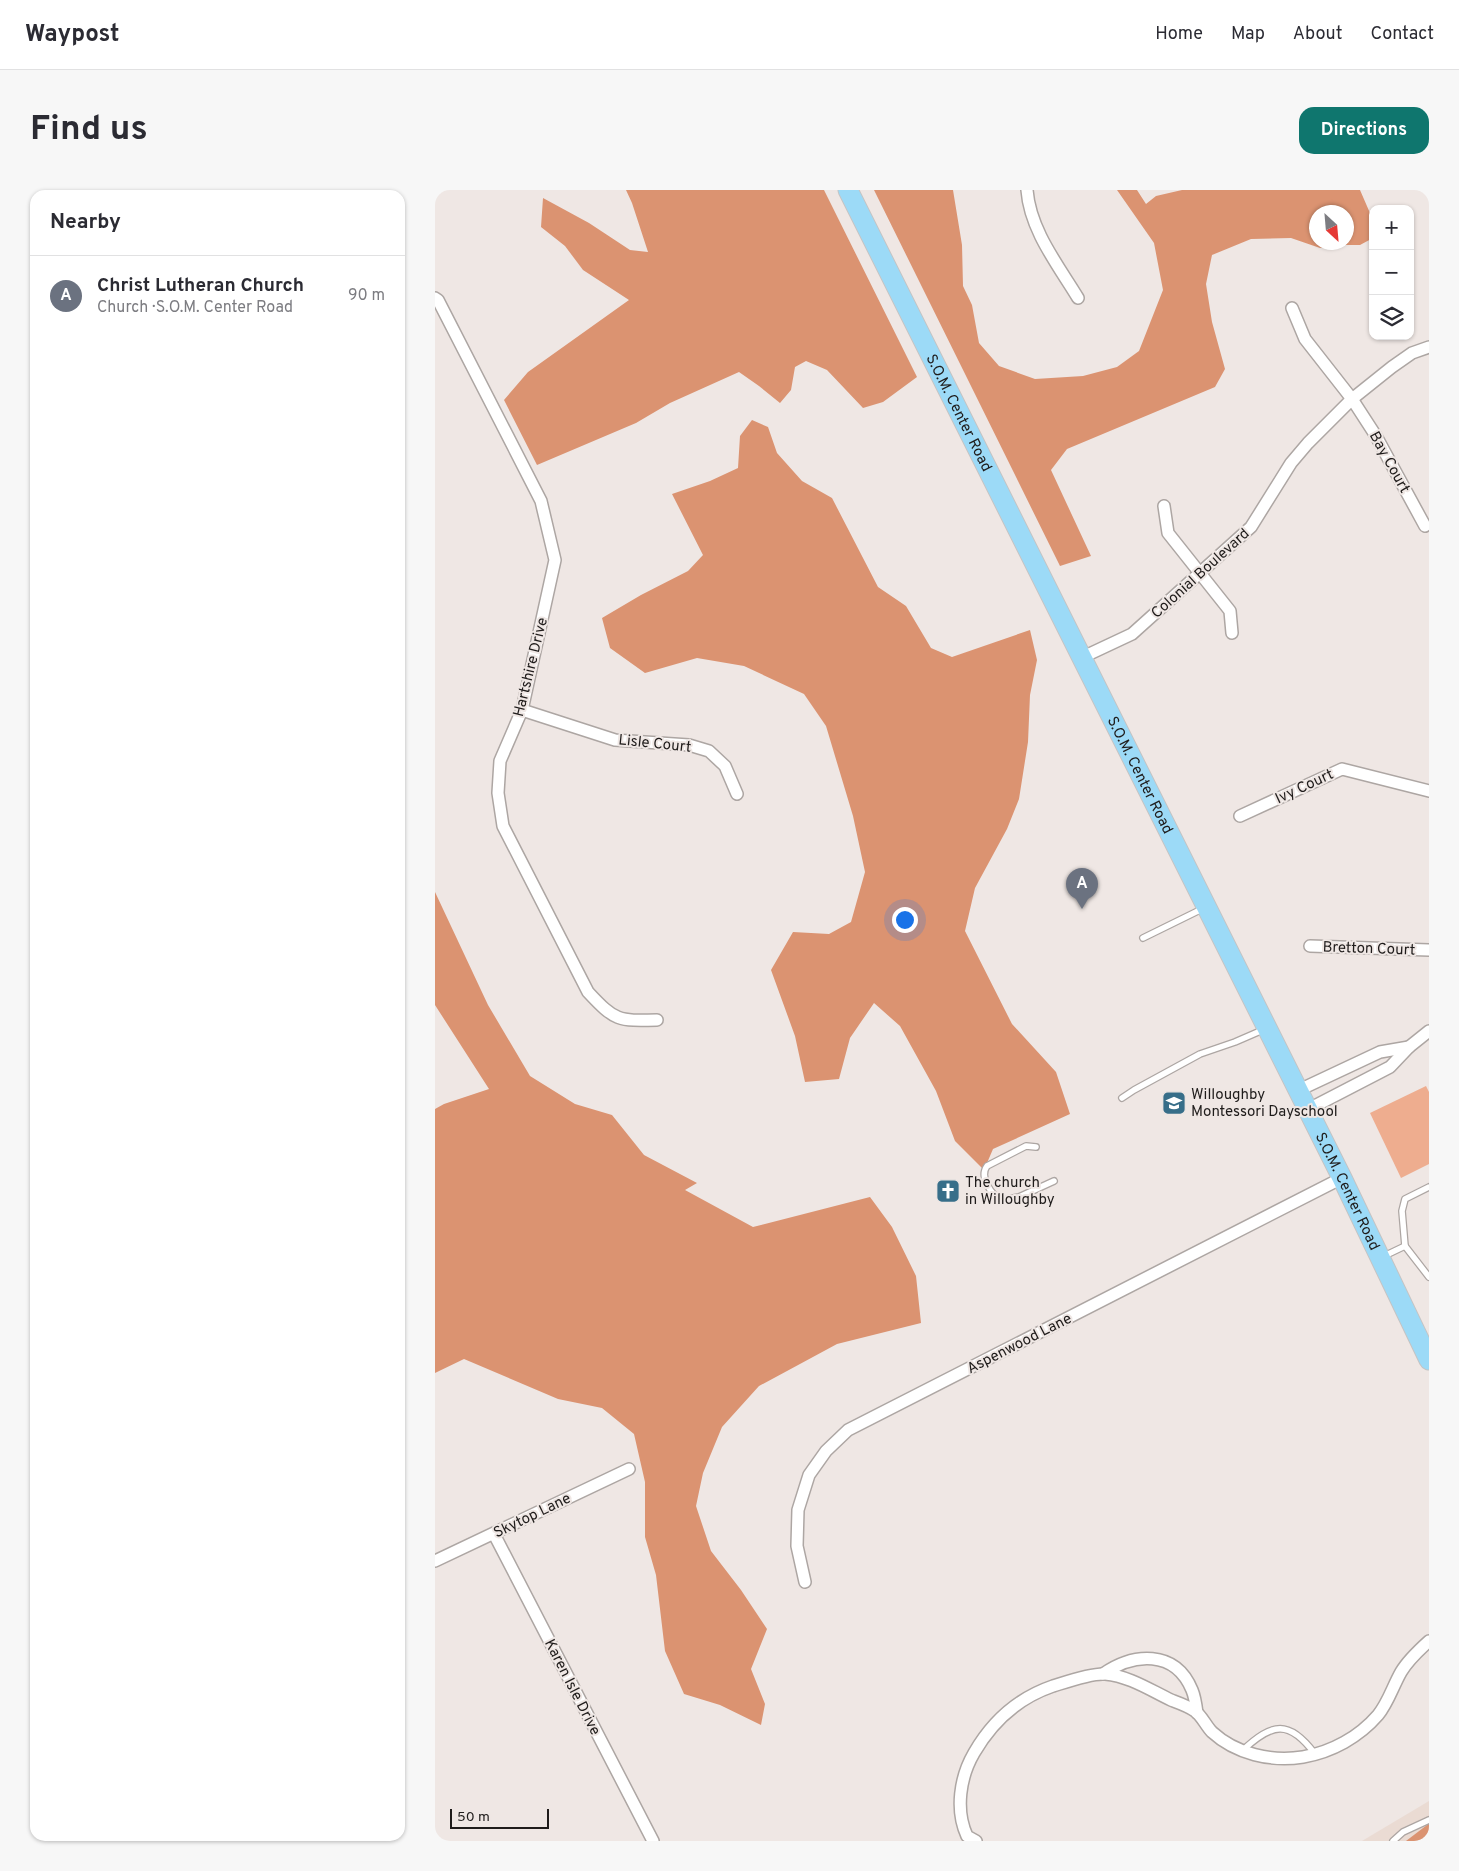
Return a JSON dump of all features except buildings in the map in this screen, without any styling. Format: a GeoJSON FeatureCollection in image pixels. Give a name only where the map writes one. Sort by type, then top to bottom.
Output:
{"type":"FeatureCollection","features":[{"type":"Feature","properties":{"kind":"main road","name":"S.O.M. Center Road"},"geometry":{"type":"LineString","coordinates":[[849,190],[1083,657],[1429,1360]]}},
{"type":"Feature","properties":{"kind":"street"},"geometry":{"type":"LineString","coordinates":[[1027,190],[1035,224],[1044,243],[1078,298]]}},
{"type":"Feature","properties":{"kind":"street","name":"Hartshire Drive"},"geometry":{"type":"LineString","coordinates":[[435,298],[438,300],[541,501],[555,560],[522,710],[501,761],[498,793],[503,826],[588,992],[609,1014],[628,1021],[657,1020]]}},
{"type":"Feature","properties":{"kind":"street","name":"Bay Court"},"geometry":{"type":"LineString","coordinates":[[1292,308],[1305,340],[1352,399],[1377,436],[1425,526]]}},
{"type":"Feature","properties":{"kind":"street","name":"Colonial Boulevard"},"geometry":{"type":"LineString","coordinates":[[1083,657],[1132,634],[1201,572],[1251,527],[1291,463],[1307,443],[1352,399],[1391,367],[1412,353],[1429,346]]}},
{"type":"Feature","properties":{"kind":"street"},"geometry":{"type":"LineString","coordinates":[[1164,506],[1168,533],[1201,572],[1230,611],[1232,633]]}},
{"type":"Feature","properties":{"kind":"street","name":"Lisle Court"},"geometry":{"type":"LineString","coordinates":[[522,710],[615,740],[689,746],[709,751],[725,766],[737,794]]}},
{"type":"Feature","properties":{"kind":"street","name":"Ivy Court"},"geometry":{"type":"LineString","coordinates":[[1240,816],[1342,769],[1429,791]]}},
{"type":"Feature","properties":{"kind":"street","name":"Bretton Court"},"geometry":{"type":"LineString","coordinates":[[1310,946],[1429,950]]}},
{"type":"Feature","properties":{"kind":"street"},"geometry":{"type":"LineString","coordinates":[[1307,1110],[1390,1067],[1409,1047],[1429,1031]]}},
{"type":"Feature","properties":{"kind":"street"},"geometry":{"type":"LineString","coordinates":[[1297,1091],[1380,1052],[1409,1047]]}},
{"type":"Feature","properties":{"kind":"street","name":"Aspenwood Lane"},"geometry":{"type":"LineString","coordinates":[[805,1582],[797,1546],[798,1510],[809,1476],[826,1451],[848,1430],[1341,1178]]}},
{"type":"Feature","properties":{"kind":"street","name":"Skytop Lane"},"geometry":{"type":"LineString","coordinates":[[435,1561],[629,1469]]}},
{"type":"Feature","properties":{"kind":"street","name":"Karen Isle Drive"},"geometry":{"type":"LineString","coordinates":[[494,1534],[653,1841]]}},
{"type":"Feature","properties":{"kind":"street"},"geometry":{"type":"LineString","coordinates":[[969,1839],[961,1816],[962,1788],[972,1756],[992,1726],[1012,1708],[1033,1694],[1060,1684],[1103,1674],[1120,1663],[1130,1660],[1150,1657],[1160,1659],[1177,1669],[1189,1684],[1193,1691],[1197,1712],[1210,1730],[1217,1736],[1255,1756],[1280,1758],[1315,1754],[1345,1743],[1378,1714],[1403,1670],[1429,1641]]}},
{"type":"Feature","properties":{"kind":"street"},"geometry":{"type":"LineString","coordinates":[[1103,1674],[1119,1677],[1144,1686],[1197,1712]]}},
{"type":"Feature","properties":{"kind":"lane"},"geometry":{"type":"LineString","coordinates":[[1143,938],[1206,907]]}},
{"type":"Feature","properties":{"kind":"lane"},"geometry":{"type":"LineString","coordinates":[[1122,1098],[1200,1054],[1267,1029]]}},
{"type":"Feature","properties":{"kind":"lane"},"geometry":{"type":"LineString","coordinates":[[1036,1147],[1026,1146],[987,1166],[983,1175],[992,1193],[1002,1200],[1011,1200],[1053,1181]]}},
{"type":"Feature","properties":{"kind":"lane"},"geometry":{"type":"LineString","coordinates":[[1429,1187],[1405,1199],[1402,1211],[1405,1246],[1429,1277]]}},
{"type":"Feature","properties":{"kind":"lane"},"geometry":{"type":"LineString","coordinates":[[1380,1258],[1405,1246]]}},
{"type":"Feature","properties":{"kind":"lane"},"geometry":{"type":"LineString","coordinates":[[1243,1750],[1263,1732],[1277,1728],[1291,1732],[1305,1741],[1315,1754]]}},
{"type":"Feature","properties":{"kind":"lane"},"geometry":{"type":"LineString","coordinates":[[1393,1841],[1403,1832],[1429,1820]]}},
{"type":"Feature","properties":{"kind":"shaded area"},"geometry":{"type":"Polygon","coordinates":[[[626,190],[824,190],[917,377],[883,402],[863,408],[827,370],[806,361],[795,367],[791,390],[780,403],[739,372],[670,403],[636,423],[537,465],[504,400],[528,372],[629,300],[583,270],[565,246],[541,227],[543,198],[589,223],[630,250],[648,252],[626,190]]]}},
{"type":"Feature","properties":{"kind":"shaded area"},"geometry":{"type":"Polygon","coordinates":[[[874,190],[953,190],[962,245],[963,286],[972,305],[979,343],[999,366],[1035,379],[1083,376],[1117,367],[1139,351],[1163,290],[1154,243],[1117,190],[1137,190],[1146,204],[1156,196],[1182,190],[1360,190],[1369,211],[1369,240],[1360,245],[1354,245],[1354,205],[1309,205],[1309,244],[1291,238],[1251,239],[1212,255],[1206,284],[1212,322],[1225,369],[1215,387],[1067,449],[1051,470],[1091,556],[1060,566],[874,190]]]}},
{"type":"Feature","properties":{"kind":"shaded area"},"geometry":{"type":"Polygon","coordinates":[[[752,420],[768,427],[777,453],[802,481],[832,498],[878,587],[906,606],[931,648],[952,657],[1030,630],[1037,660],[1030,695],[1028,742],[1019,799],[1007,829],[975,888],[965,931],[1012,1024],[1056,1072],[1070,1114],[993,1149],[984,1170],[955,1141],[936,1091],[900,1026],[874,1003],[850,1038],[839,1079],[805,1082],[795,1036],[771,970],[793,932],[829,934],[851,922],[865,872],[853,816],[826,726],[804,694],[744,666],[697,658],[645,673],[610,648],[602,618],[688,571],[703,555],[672,494],[710,481],[738,468],[740,436],[752,420]]]}},
{"type":"Feature","properties":{"kind":"shaded area"},"geometry":{"type":"Polygon","coordinates":[[[435,892],[488,1005],[530,1076],[575,1104],[612,1115],[644,1155],[697,1183],[685,1190],[753,1227],[870,1197],[892,1227],[916,1276],[921,1323],[837,1344],[759,1386],[722,1427],[703,1473],[696,1506],[711,1551],[741,1590],[767,1629],[751,1669],[765,1704],[761,1725],[720,1705],[684,1694],[665,1651],[656,1575],[645,1537],[645,1482],[634,1434],[602,1408],[558,1399],[464,1359],[435,1373],[435,1109],[444,1104],[489,1089],[435,1005],[435,892]]]}},
{"type":"Feature","properties":{"kind":"shaded area"},"geometry":{"type":"Polygon","coordinates":[[[1426,1086],[1429,1092],[1429,1164],[1401,1178],[1370,1113],[1426,1086]]]}},
{"type":"Feature","properties":{"kind":"shaded area"},"geometry":{"type":"Polygon","coordinates":[[[1429,1801],[1429,1841],[1362,1841],[1377,1832],[1429,1801]]]}},
{"type":"Feature","properties":{"kind":"shaded area"},"geometry":{"type":"Polygon","coordinates":[[[1429,1824],[1429,1841],[1406,1841],[1427,1825],[1429,1824]]]}},
{"type":"Feature","properties":{"kind":"place","name":"Christ Lutheran Church"},"geometry":{"type":"Point","coordinates":[1082,909]}},
{"type":"Feature","properties":{"kind":"place","name":"Willoughby Montessori Dayschool"},"geometry":{"type":"Point","coordinates":[1174,1103]}},
{"type":"Feature","properties":{"kind":"place","name":"The church in Willoughby"},"geometry":{"type":"Point","coordinates":[948,1191]}}]}
